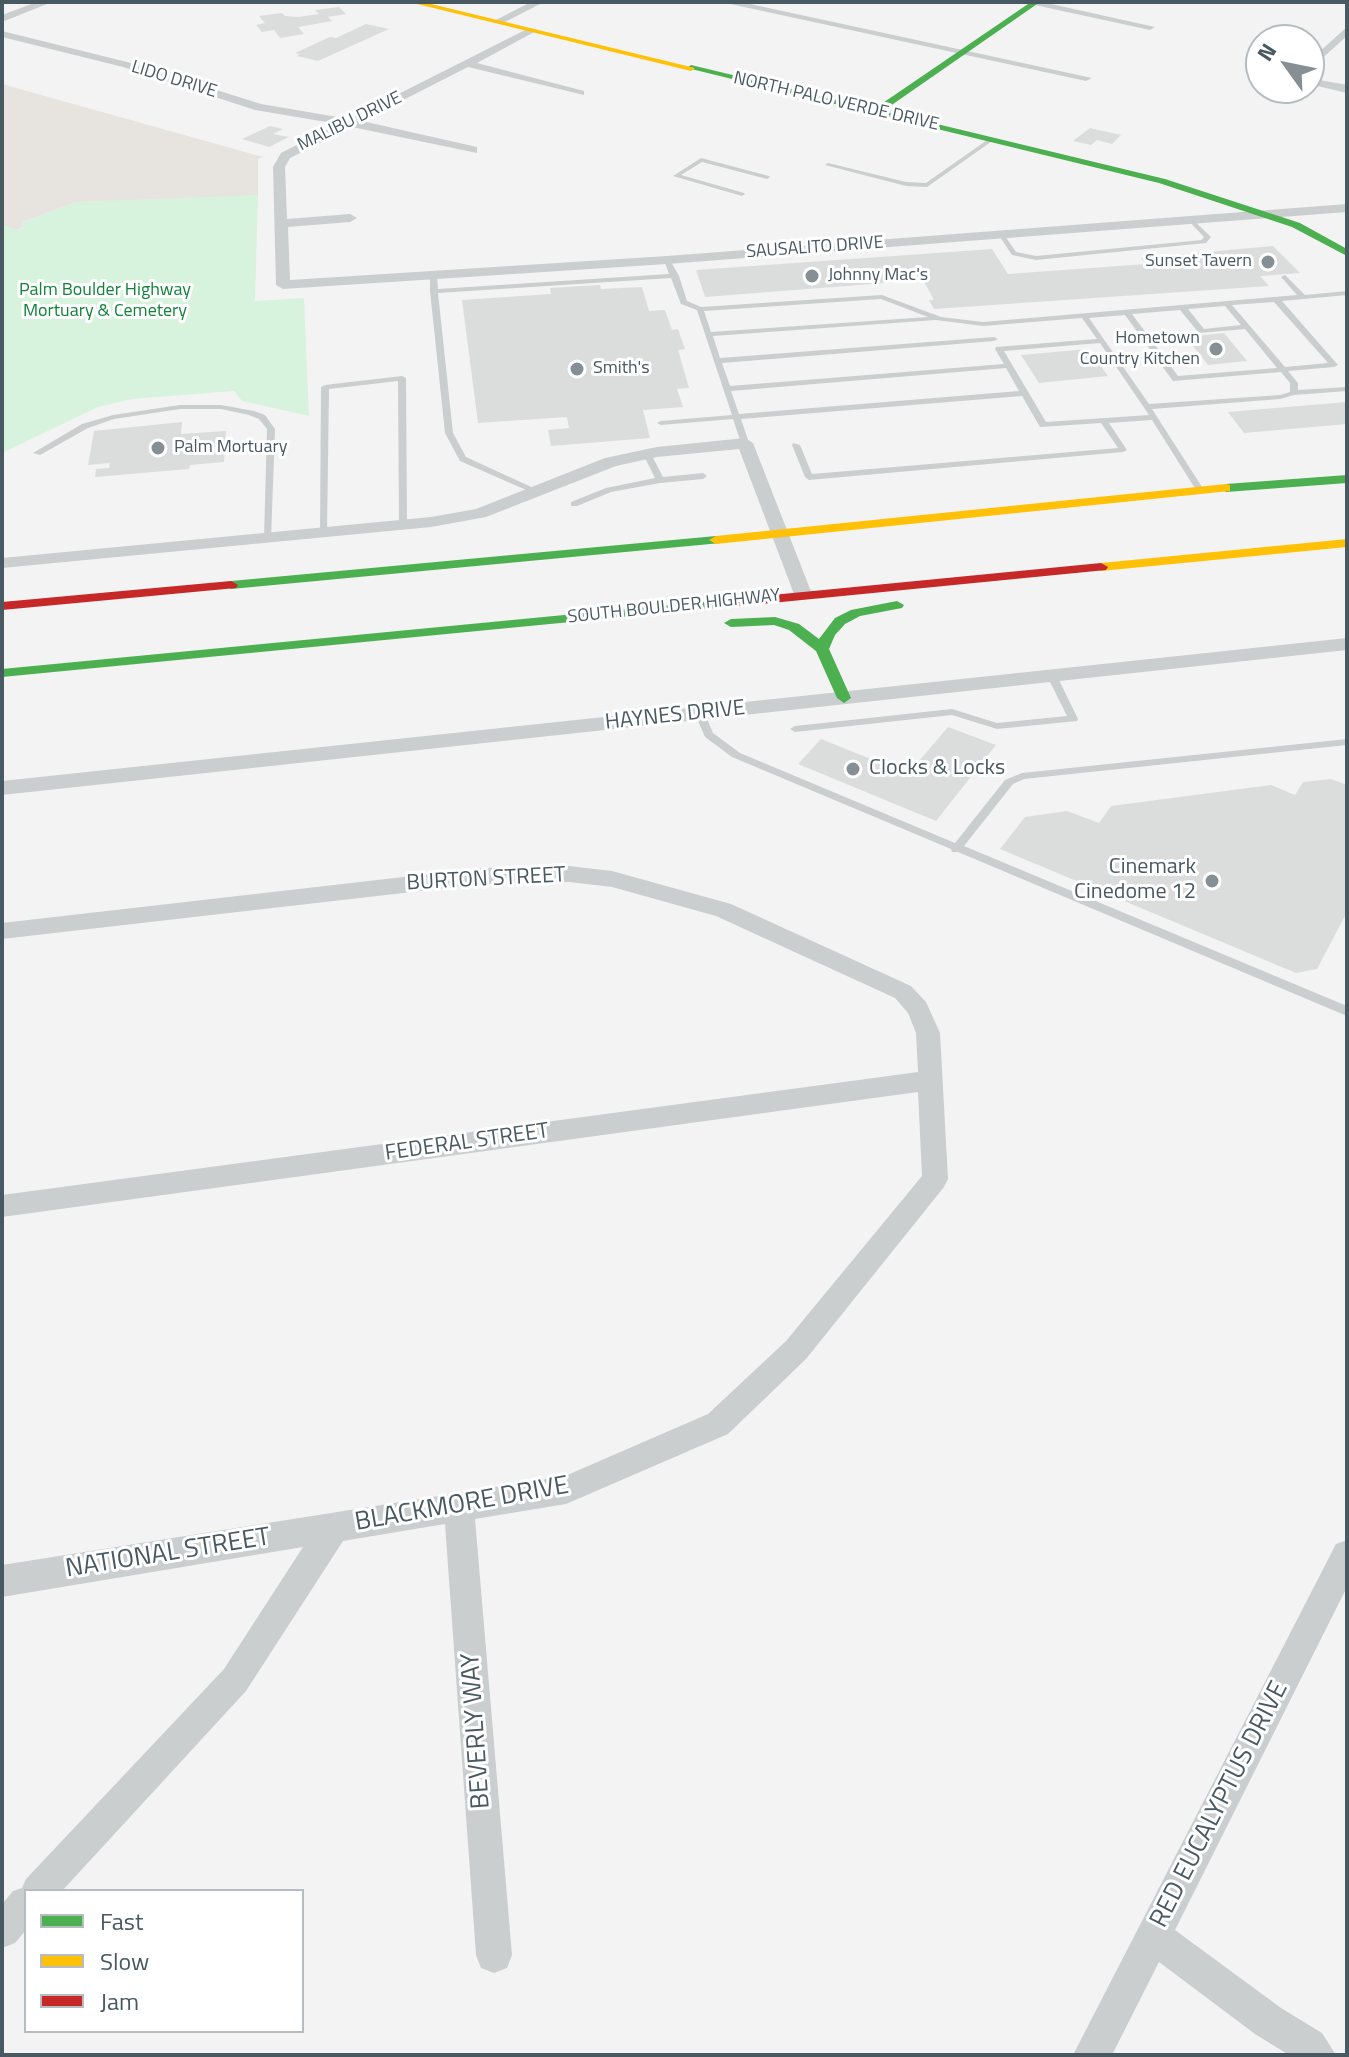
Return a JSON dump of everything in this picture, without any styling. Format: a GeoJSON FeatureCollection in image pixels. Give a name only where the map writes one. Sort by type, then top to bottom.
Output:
{"type":"FeatureCollection","features":[{"type":"Feature","properties":{"kind":"main road","name":"NORTH PALO VERDE DRIVE"},"geometry":{"type":"LineString","coordinates":[[413,2],[1162,181],[1296,225],[1347,253]]}},
{"type":"Feature","properties":{"kind":"main road"},"geometry":{"type":"LineString","coordinates":[[876,112],[1032,2]]}},
{"type":"Feature","properties":{"kind":"main road"},"geometry":{"type":"LineString","coordinates":[[1256,213],[1265,226],[1331,266]]}},
{"type":"Feature","properties":{"kind":"main road"},"geometry":{"type":"LineString","coordinates":[[2,606],[781,534],[1200,490],[1347,479]]}},
{"type":"Feature","properties":{"kind":"main road","name":"SOUTH BOULDER HIGHWAY"},"geometry":{"type":"LineString","coordinates":[[2,673],[1347,543]]}},
{"type":"Feature","properties":{"kind":"main road"},"geometry":{"type":"LineString","coordinates":[[822,649],[828,634],[840,621],[856,613],[1073,569]]}},
{"type":"Feature","properties":{"kind":"main road"},"geometry":{"type":"LineString","coordinates":[[706,625],[775,621],[794,627],[822,649],[844,698]]}},
{"type":"Feature","properties":{"kind":"main road"},"geometry":{"type":"LineString","coordinates":[[486,625],[572,634],[676,627]]}},
{"type":"Feature","properties":{"kind":"street"},"geometry":{"type":"LineString","coordinates":[[2,19],[47,2]]}},
{"type":"Feature","properties":{"kind":"street"},"geometry":{"type":"LineString","coordinates":[[497,22],[539,2]]}},
{"type":"Feature","properties":{"kind":"street"},"geometry":{"type":"LineString","coordinates":[[726,2],[1086,78]]}},
{"type":"Feature","properties":{"kind":"street"},"geometry":{"type":"LineString","coordinates":[[1032,2],[1150,27]]}},
{"type":"Feature","properties":{"kind":"street","name":"MALIBU DRIVE"},"geometry":{"type":"LineString","coordinates":[[283,285],[279,167],[285,156],[533,30]]}},
{"type":"Feature","properties":{"kind":"street"},"geometry":{"type":"LineString","coordinates":[[1325,51],[1347,30]]}},
{"type":"Feature","properties":{"kind":"street","name":"LIDO DRIVE"},"geometry":{"type":"LineString","coordinates":[[2,34],[127,65],[259,107],[408,133],[473,150]]}},
{"type":"Feature","properties":{"kind":"street"},"geometry":{"type":"LineString","coordinates":[[469,64],[580,93]]}},
{"type":"Feature","properties":{"kind":"street"},"geometry":{"type":"LineString","coordinates":[[1325,84],[1347,89]]}},
{"type":"Feature","properties":{"kind":"street","name":"SAUSALITO DRIVE"},"geometry":{"type":"LineString","coordinates":[[283,285],[434,284],[667,260],[1347,208]]}},
{"type":"Feature","properties":{"kind":"street"},"geometry":{"type":"LineString","coordinates":[[282,223],[350,218]]}},
{"type":"Feature","properties":{"kind":"street"},"geometry":{"type":"LineString","coordinates":[[2,563],[403,524],[480,513],[611,462],[647,454],[745,443],[803,594]]}},
{"type":"Feature","properties":{"kind":"street","name":"HAYNES DRIVE"},"geometry":{"type":"LineString","coordinates":[[2,788],[1347,644]]}},
{"type":"Feature","properties":{"kind":"street","name":"BURTON STREET"},"geometry":{"type":"LineString","coordinates":[[2,931],[482,876],[569,874],[612,879],[723,910],[903,992],[918,1008],[928,1033],[932,1080]]}},
{"type":"Feature","properties":{"kind":"street","name":"FEDERAL STREET"},"geometry":{"type":"LineString","coordinates":[[2,1206],[932,1080]]}},
{"type":"Feature","properties":{"kind":"street","name":"BLACKMORE DRIVE"},"geometry":{"type":"LineString","coordinates":[[40,1889],[235,1680],[334,1527],[566,1490],[718,1424],[796,1350],[935,1179],[932,1080]]}},
{"type":"Feature","properties":{"kind":"street","name":"BEVERLY WAY"},"geometry":{"type":"LineString","coordinates":[[459,1507],[494,1955]]}},
{"type":"Feature","properties":{"kind":"street","name":"NATIONAL STREET"},"geometry":{"type":"LineString","coordinates":[[2,1581],[334,1527]]}},
{"type":"Feature","properties":{"kind":"street","name":"RED EUCALYPTUS DRIVE"},"geometry":{"type":"LineString","coordinates":[[1092,2055],[1347,1555]]}},
{"type":"Feature","properties":{"kind":"street"},"geometry":{"type":"LineString","coordinates":[[2,1930],[24,1906]]}},
{"type":"Feature","properties":{"kind":"street"},"geometry":{"type":"LineString","coordinates":[[1153,1936],[1268,2021],[1309,2046],[1317,2055]]}},
{"type":"Feature","properties":{"kind":"lane"},"geometry":{"type":"LineString","coordinates":[[828,165],[906,184],[927,185],[992,139]]}},
{"type":"Feature","properties":{"kind":"lane"},"geometry":{"type":"LineString","coordinates":[[742,194],[676,176],[701,160],[767,177]]}},
{"type":"Feature","properties":{"kind":"lane"},"geometry":{"type":"LineString","coordinates":[[1001,234],[1014,254],[1036,258],[1204,242],[1208,237],[1190,219]]}},
{"type":"Feature","properties":{"kind":"lane"},"geometry":{"type":"LineString","coordinates":[[667,260],[684,302],[700,309],[882,297],[940,319]]}},
{"type":"Feature","properties":{"kind":"lane"},"geometry":{"type":"LineString","coordinates":[[536,491],[463,459],[449,433],[434,284],[675,276]]}},
{"type":"Feature","properties":{"kind":"lane"},"geometry":{"type":"LineString","coordinates":[[1285,277],[1303,297]]}},
{"type":"Feature","properties":{"kind":"lane"},"geometry":{"type":"LineString","coordinates":[[709,334],[940,319],[983,324],[1347,293]]}},
{"type":"Feature","properties":{"kind":"lane"},"geometry":{"type":"LineString","coordinates":[[1276,299],[1334,365]]}},
{"type":"Feature","properties":{"kind":"lane"},"geometry":{"type":"LineString","coordinates":[[1227,304],[1294,383],[1294,393]]}},
{"type":"Feature","properties":{"kind":"lane"},"geometry":{"type":"LineString","coordinates":[[1182,307],[1202,331],[1247,327]]}},
{"type":"Feature","properties":{"kind":"lane"},"geometry":{"type":"LineString","coordinates":[[700,309],[745,443]]}},
{"type":"Feature","properties":{"kind":"lane"},"geometry":{"type":"LineString","coordinates":[[1127,312],[1176,379],[1334,365],[1347,369]]}},
{"type":"Feature","properties":{"kind":"lane"},"geometry":{"type":"LineString","coordinates":[[1084,316],[1200,490]]}},
{"type":"Feature","properties":{"kind":"lane"},"geometry":{"type":"LineString","coordinates":[[983,324],[1043,425],[1154,417]]}},
{"type":"Feature","properties":{"kind":"lane"},"geometry":{"type":"LineString","coordinates":[[717,361],[994,339]]}},
{"type":"Feature","properties":{"kind":"lane"},"geometry":{"type":"LineString","coordinates":[[999,349],[1102,341]]}},
{"type":"Feature","properties":{"kind":"lane"},"geometry":{"type":"LineString","coordinates":[[727,389],[1008,366]]}},
{"type":"Feature","properties":{"kind":"lane"},"geometry":{"type":"LineString","coordinates":[[323,532],[325,387],[402,378],[403,524]]}},
{"type":"Feature","properties":{"kind":"lane"},"geometry":{"type":"LineString","coordinates":[[1146,407],[1347,389]]}},
{"type":"Feature","properties":{"kind":"lane"},"geometry":{"type":"LineString","coordinates":[[661,423],[1025,393]]}},
{"type":"Feature","properties":{"kind":"lane"},"geometry":{"type":"LineString","coordinates":[[37,453],[85,426],[113,417],[180,407],[221,407],[262,417],[271,429],[268,537]]}},
{"type":"Feature","properties":{"kind":"lane"},"geometry":{"type":"LineString","coordinates":[[796,445],[809,477],[1123,450],[1104,421]]}},
{"type":"Feature","properties":{"kind":"lane"},"geometry":{"type":"LineString","coordinates":[[647,454],[660,480]]}},
{"type":"Feature","properties":{"kind":"lane"},"geometry":{"type":"LineString","coordinates":[[574,504],[609,490],[703,476]]}},
{"type":"Feature","properties":{"kind":"lane"},"geometry":{"type":"LineString","coordinates":[[795,729],[952,712],[997,726],[1073,719],[1052,676]]}},
{"type":"Feature","properties":{"kind":"lane"},"geometry":{"type":"LineString","coordinates":[[700,714],[709,735],[736,755],[1347,1011]]}},
{"type":"Feature","properties":{"kind":"lane"},"geometry":{"type":"LineString","coordinates":[[956,849],[1009,782],[1022,776],[1347,742]]}},
{"type":"Feature","properties":{"kind":"green space","name":"Palm Boulder Highway Mortuary & Cemetery"},"geometry":{"type":"Polygon","coordinates":[[[239,193],[258,195],[255,301],[304,298],[309,416],[242,401],[234,391],[132,399],[98,407],[2,453],[2,224],[18,230],[24,227],[22,222],[77,202],[239,193]]]}},
{"type":"Feature","properties":{"kind":"sand"},"geometry":{"type":"Polygon","coordinates":[[[2,84],[263,157],[258,159],[258,195],[77,202],[22,222],[24,227],[17,230],[2,224],[2,84]]]}},
{"type":"Feature","properties":{"kind":"building"},"geometry":{"type":"Polygon","coordinates":[[[339,7],[346,14],[328,17],[332,21],[298,27],[304,34],[280,38],[274,30],[262,32],[256,25],[265,23],[259,16],[282,13],[298,17],[319,14],[315,10],[339,7]]]}},
{"type":"Feature","properties":{"kind":"building"},"geometry":{"type":"Polygon","coordinates":[[[366,24],[389,29],[318,61],[295,53],[330,37],[336,38],[366,24]]]}},
{"type":"Feature","properties":{"kind":"building"},"geometry":{"type":"Polygon","coordinates":[[[270,126],[283,129],[273,134],[289,137],[269,147],[242,139],[270,126]]]}},
{"type":"Feature","properties":{"kind":"building"},"geometry":{"type":"Polygon","coordinates":[[[1090,128],[1121,135],[1112,144],[1097,140],[1091,145],[1073,141],[1090,128]]]}},
{"type":"Feature","properties":{"kind":"building"},"geometry":{"type":"Polygon","coordinates":[[[1273,246],[1300,273],[1260,276],[1269,286],[934,309],[929,300],[934,300],[923,280],[705,297],[696,270],[992,249],[1008,274],[1146,264],[1141,258],[1273,246]]]}},
{"type":"Feature","properties":{"kind":"building","name":"Smith's"},"geometry":{"type":"Polygon","coordinates":[[[600,285],[601,289],[642,287],[649,311],[665,310],[672,330],[678,329],[685,349],[678,350],[689,388],[677,389],[683,407],[643,410],[650,438],[551,446],[548,430],[569,428],[567,417],[478,423],[462,300],[551,294],[550,288],[600,285]]]}},
{"type":"Feature","properties":{"kind":"building","name":"Hometown Country Kitchen"},"geometry":{"type":"Polygon","coordinates":[[[1224,333],[1247,361],[1208,365],[1186,337],[1224,333]]]}},
{"type":"Feature","properties":{"kind":"building"},"geometry":{"type":"Polygon","coordinates":[[[1088,349],[1108,376],[1039,383],[1021,355],[1088,349]]]}},
{"type":"Feature","properties":{"kind":"building"},"geometry":{"type":"Polygon","coordinates":[[[1347,402],[1347,424],[1244,433],[1228,412],[1347,402]]]}},
{"type":"Feature","properties":{"kind":"building","name":"Palm Mortuary"},"geometry":{"type":"Polygon","coordinates":[[[182,422],[181,434],[226,431],[224,462],[190,465],[189,469],[95,477],[96,469],[109,468],[110,463],[88,465],[94,431],[182,422]]]}},
{"type":"Feature","properties":{"kind":"building"},"geometry":{"type":"Polygon","coordinates":[[[948,727],[996,745],[936,821],[798,764],[821,739],[908,774],[948,727]]]}},
{"type":"Feature","properties":{"kind":"building","name":"Cinemark Cinedome 12"},"geometry":{"type":"Polygon","coordinates":[[[1331,779],[1347,785],[1347,912],[1317,969],[1296,973],[1000,849],[1025,817],[1067,811],[1099,823],[1111,806],[1271,785],[1295,795],[1303,782],[1331,779]]]}},
{"type":"Feature","properties":{"kind":"traffic: fast"},"geometry":{"type":"LineString","coordinates":[[876,112],[1036,2]]}},
{"type":"Feature","properties":{"kind":"traffic: fast"},"geometry":{"type":"LineString","coordinates":[[691,68],[1162,181],[1296,225],[1347,253]]}},
{"type":"Feature","properties":{"kind":"traffic: fast"},"geometry":{"type":"LineString","coordinates":[[1226,488],[1347,479]]}},
{"type":"Feature","properties":{"kind":"traffic: fast"},"geometry":{"type":"LineString","coordinates":[[231,585],[716,540]]}},
{"type":"Feature","properties":{"kind":"traffic: fast"},"geometry":{"type":"LineString","coordinates":[[2,673],[731,603]]}},
{"type":"Feature","properties":{"kind":"traffic: fast"},"geometry":{"type":"LineString","coordinates":[[822,649],[828,634],[840,621],[856,613],[897,605]]}},
{"type":"Feature","properties":{"kind":"traffic: fast"},"geometry":{"type":"LineString","coordinates":[[731,623],[775,621],[794,627],[822,649],[844,698]]}},
{"type":"Feature","properties":{"kind":"traffic: slow"},"geometry":{"type":"LineString","coordinates":[[413,2],[691,68]]}},
{"type":"Feature","properties":{"kind":"traffic: slow"},"geometry":{"type":"LineString","coordinates":[[716,540],[1226,488]]}},
{"type":"Feature","properties":{"kind":"traffic: slow"},"geometry":{"type":"LineString","coordinates":[[1101,567],[1347,543]]}},
{"type":"Feature","properties":{"kind":"traffic: jam"},"geometry":{"type":"LineString","coordinates":[[731,603],[1101,567]]}},
{"type":"Feature","properties":{"kind":"traffic: jam"},"geometry":{"type":"LineString","coordinates":[[2,606],[231,585]]}},
{"type":"Feature","properties":{"kind":"place","name":"Sunset Tavern"},"geometry":{"type":"Point","coordinates":[1268,262]}},
{"type":"Feature","properties":{"kind":"place","name":"Johnny Mac's"},"geometry":{"type":"Point","coordinates":[812,276]}},
{"type":"Feature","properties":{"kind":"place","name":"Hometown Country Kitchen"},"geometry":{"type":"Point","coordinates":[1216,349]}},
{"type":"Feature","properties":{"kind":"place","name":"Smith's"},"geometry":{"type":"Point","coordinates":[577,369]}},
{"type":"Feature","properties":{"kind":"place","name":"Palm Mortuary"},"geometry":{"type":"Point","coordinates":[158,448]}},
{"type":"Feature","properties":{"kind":"place","name":"Clocks & Locks"},"geometry":{"type":"Point","coordinates":[853,769]}},
{"type":"Feature","properties":{"kind":"place","name":"Cinemark Cinedome 12"},"geometry":{"type":"Point","coordinates":[1212,881]}}]}
